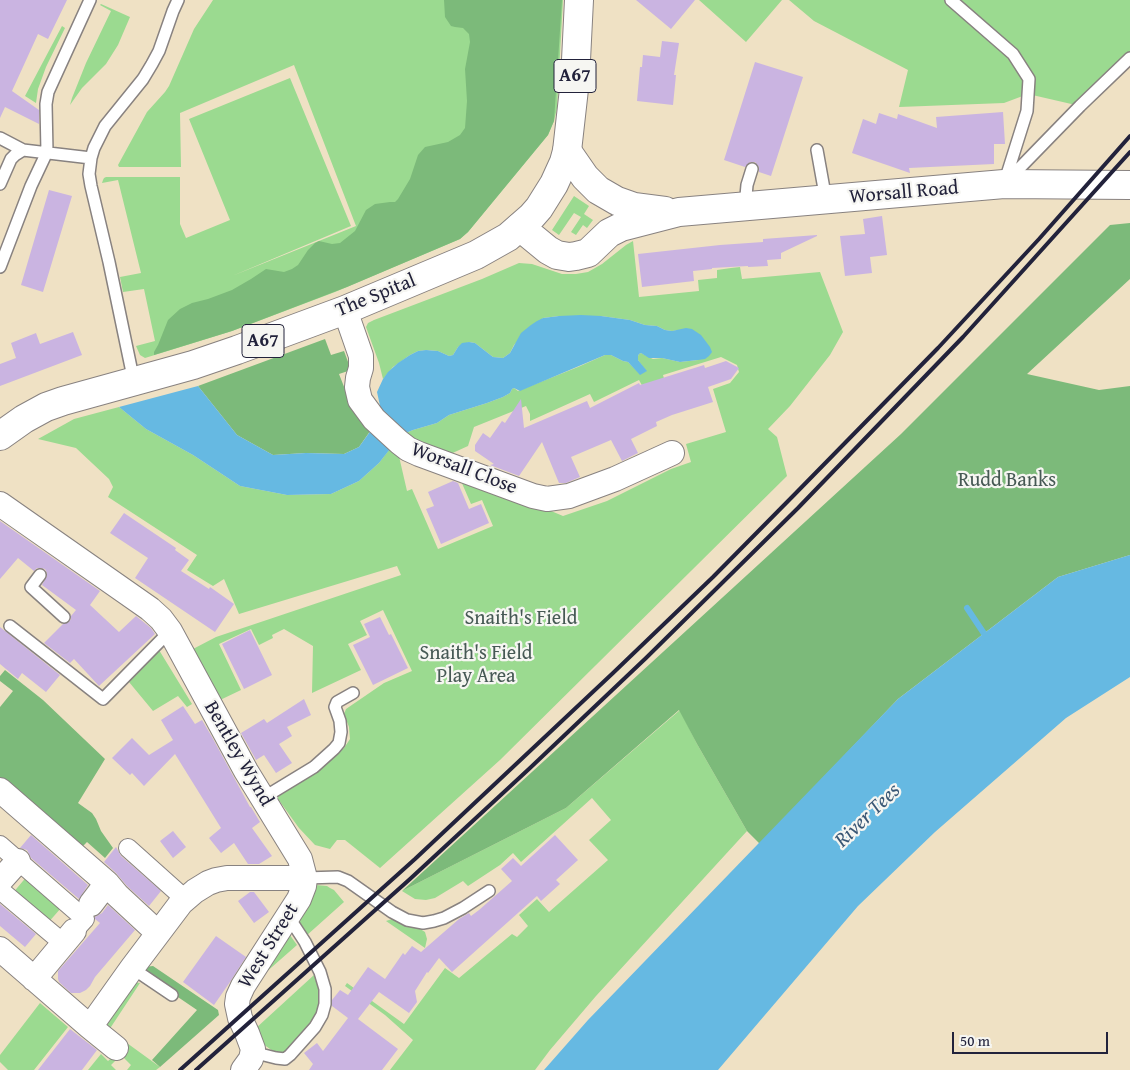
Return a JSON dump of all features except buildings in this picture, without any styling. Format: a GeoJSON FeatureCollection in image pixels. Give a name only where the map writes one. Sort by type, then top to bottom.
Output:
{"type":"FeatureCollection","features":[{"type":"Feature","properties":{"kind":"main road","name":"The Spital"},"geometry":{"type":"LineString","coordinates":[[0,436],[24,418],[46,407],[215,358],[345,310],[484,251],[508,237],[539,208],[550,193],[567,151],[575,80],[579,0]]}},
{"type":"Feature","properties":{"kind":"main road","name":"Worsall Road"},"geometry":{"type":"LineString","coordinates":[[567,151],[584,177],[598,190],[617,202],[634,207],[679,212]]}},
{"type":"Feature","properties":{"kind":"main road","name":"Worsall Road"},"geometry":{"type":"LineString","coordinates":[[520,227],[548,250],[569,257],[588,252],[609,233],[620,227],[679,212],[1004,184],[1130,185]]}},
{"type":"Feature","properties":{"kind":"street","name":"Worsall Close"},"geometry":{"type":"LineString","coordinates":[[345,310],[362,360],[357,382],[360,400],[374,418],[399,442],[419,454],[533,496],[547,499],[569,496],[615,479],[672,453]]}},
{"type":"Feature","properties":{"kind":"street","name":"Bentley Wynd"},"geometry":{"type":"LineString","coordinates":[[0,504],[58,551],[150,609],[161,619],[170,631],[246,772],[300,859],[305,878]]}},
{"type":"Feature","properties":{"kind":"street"},"geometry":{"type":"LineString","coordinates":[[0,790],[108,883],[117,895],[158,933]]}},
{"type":"Feature","properties":{"kind":"street"},"geometry":{"type":"LineString","coordinates":[[0,844],[85,919],[34,979]]}},
{"type":"Feature","properties":{"kind":"street"},"geometry":{"type":"LineString","coordinates":[[128,848],[185,899]]}},
{"type":"Feature","properties":{"kind":"street"},"geometry":{"type":"LineString","coordinates":[[0,881],[18,861]]}},
{"type":"Feature","properties":{"kind":"street"},"geometry":{"type":"LineString","coordinates":[[90,1027],[158,933],[185,899],[195,891],[216,880],[227,878],[305,878]]}},
{"type":"Feature","properties":{"kind":"street","name":"West Street"},"geometry":{"type":"LineString","coordinates":[[248,1061],[252,1045],[238,1013],[238,997],[243,986],[299,899],[305,878]]}},
{"type":"Feature","properties":{"kind":"street"},"geometry":{"type":"LineString","coordinates":[[91,904],[108,883]]}},
{"type":"Feature","properties":{"kind":"street"},"geometry":{"type":"LineString","coordinates":[[0,890],[68,937]]}},
{"type":"Feature","properties":{"kind":"street"},"geometry":{"type":"LineString","coordinates":[[0,949],[116,1048]]}},
{"type":"Feature","properties":{"kind":"lane"},"geometry":{"type":"LineString","coordinates":[[0,267],[47,152],[46,104],[48,92],[90,0]]}},
{"type":"Feature","properties":{"kind":"lane"},"geometry":{"type":"LineString","coordinates":[[134,382],[110,262],[89,174],[94,148],[105,126],[143,79],[152,64],[178,0]]}},
{"type":"Feature","properties":{"kind":"lane"},"geometry":{"type":"LineString","coordinates":[[951,0],[1013,54],[1029,79],[1027,112],[1004,184]]}},
{"type":"Feature","properties":{"kind":"lane"},"geometry":{"type":"LineString","coordinates":[[1004,184],[1130,58]]}},
{"type":"Feature","properties":{"kind":"lane"},"geometry":{"type":"LineString","coordinates":[[0,138],[24,150],[91,158]]}},
{"type":"Feature","properties":{"kind":"lane"},"geometry":{"type":"LineString","coordinates":[[0,184],[11,159],[24,150]]}},
{"type":"Feature","properties":{"kind":"lane"},"geometry":{"type":"LineString","coordinates":[[817,150],[826,200]]}},
{"type":"Feature","properties":{"kind":"lane"},"geometry":{"type":"LineString","coordinates":[[745,207],[747,185],[752,169]]}},
{"type":"Feature","properties":{"kind":"lane"},"geometry":{"type":"LineString","coordinates":[[40,575],[31,587],[64,617]]}},
{"type":"Feature","properties":{"kind":"lane"},"geometry":{"type":"LineString","coordinates":[[10,626],[103,699],[170,631]]}},
{"type":"Feature","properties":{"kind":"lane"},"geometry":{"type":"LineString","coordinates":[[263,798],[314,767],[334,749],[339,743],[341,732],[335,706],[336,702],[353,692]]}},
{"type":"Feature","properties":{"kind":"lane"},"geometry":{"type":"LineString","coordinates":[[305,878],[338,878],[348,881],[392,912],[408,920],[423,923],[444,918],[489,891]]}},
{"type":"Feature","properties":{"kind":"lane"},"geometry":{"type":"LineString","coordinates":[[248,1061],[285,1059],[315,1027],[322,1015],[325,1004],[325,990],[320,972],[305,942],[288,916]]}},
{"type":"Feature","properties":{"kind":"lane"},"geometry":{"type":"LineString","coordinates":[[132,968],[172,995]]}},
{"type":"Feature","properties":{"kind":"green space"},"geometry":{"type":"Polygon","coordinates":[[[213,0],[563,0],[557,108],[548,135],[468,232],[460,239],[335,292],[232,331],[145,358],[140,355],[136,346],[155,341],[144,289],[123,292],[120,277],[141,273],[118,180],[102,183],[106,177],[180,177],[180,224],[186,238],[230,220],[189,119],[290,78],[351,226],[232,276],[356,226],[294,65],[180,113],[181,167],[119,167],[118,165],[147,112],[169,86],[194,29],[213,0]]]}},
{"type":"Feature","properties":{"kind":"green space"},"geometry":{"type":"Polygon","coordinates":[[[444,0],[562,0],[554,121],[548,135],[468,232],[460,239],[347,287],[232,331],[154,355],[168,320],[180,309],[192,303],[232,290],[266,269],[284,272],[292,269],[298,265],[308,250],[319,241],[332,244],[340,243],[355,231],[366,210],[375,204],[395,202],[398,199],[410,179],[418,155],[425,147],[448,142],[460,135],[465,128],[467,101],[465,69],[470,42],[469,34],[463,28],[451,26],[445,17],[444,0]]]}},
{"type":"Feature","properties":{"kind":"green space"},"geometry":{"type":"Polygon","coordinates":[[[699,0],[782,0],[746,42],[699,0]]]}},
{"type":"Feature","properties":{"kind":"green space"},"geometry":{"type":"Polygon","coordinates":[[[789,0],[1130,0],[1130,58],[1080,106],[1028,94],[1004,103],[899,107],[908,70],[814,21],[789,0]]]}},
{"type":"Feature","properties":{"kind":"green space"},"geometry":{"type":"Polygon","coordinates":[[[101,4],[130,17],[118,45],[106,64],[82,88],[70,105],[86,63],[111,11],[101,4]]]}},
{"type":"Feature","properties":{"kind":"green space"},"geometry":{"type":"Polygon","coordinates":[[[62,26],[65,28],[46,67],[38,89],[36,103],[25,96],[62,26]]]}},
{"type":"Feature","properties":{"kind":"green space"},"geometry":{"type":"Polygon","coordinates":[[[574,196],[589,206],[584,214],[593,220],[587,228],[583,225],[576,235],[571,232],[581,217],[574,213],[559,235],[552,230],[574,196]]]}},
{"type":"Feature","properties":{"kind":"green space","name":"Rudd Banks"},"geometry":{"type":"Polygon","coordinates":[[[1130,223],[1130,279],[1027,374],[1099,390],[1130,386],[1130,555],[1058,577],[898,699],[760,844],[747,831],[679,710],[566,808],[402,891],[901,434],[1110,225],[1130,223]]]}},
{"type":"Feature","properties":{"kind":"green space"},"geometry":{"type":"Polygon","coordinates":[[[633,241],[639,297],[699,291],[698,280],[717,278],[717,270],[731,268],[740,267],[742,279],[820,272],[843,332],[830,355],[790,406],[768,429],[777,437],[787,476],[500,760],[380,868],[345,840],[337,840],[330,849],[315,845],[299,828],[278,799],[278,796],[315,773],[344,748],[350,739],[349,727],[344,714],[346,709],[384,683],[412,671],[383,610],[360,621],[367,635],[348,644],[361,670],[312,693],[313,646],[284,629],[272,635],[273,638],[259,645],[251,629],[219,644],[241,690],[218,701],[193,649],[216,637],[401,575],[397,566],[239,614],[224,579],[213,586],[187,570],[197,555],[108,497],[113,487],[109,479],[76,448],[38,439],[74,419],[119,407],[146,429],[193,455],[240,486],[287,495],[331,494],[359,481],[379,463],[392,446],[398,452],[407,491],[412,489],[438,549],[493,526],[482,500],[471,504],[461,481],[470,477],[563,516],[607,501],[671,469],[691,462],[686,444],[726,432],[713,389],[730,383],[739,372],[737,365],[721,357],[663,375],[667,389],[650,400],[639,380],[594,402],[590,394],[530,421],[530,414],[526,406],[474,427],[468,446],[446,456],[401,435],[437,423],[449,415],[503,397],[514,388],[518,391],[605,355],[611,355],[628,362],[640,374],[646,371],[638,360],[638,356],[641,353],[653,359],[662,358],[680,362],[698,360],[679,330],[665,330],[657,326],[645,325],[630,320],[601,316],[559,316],[543,318],[503,358],[493,357],[475,343],[469,342],[458,347],[453,355],[449,356],[438,351],[418,351],[393,367],[383,379],[366,327],[368,323],[374,320],[519,263],[532,264],[562,274],[588,272],[633,241]]]}},
{"type":"Feature","properties":{"kind":"green space"},"geometry":{"type":"Polygon","coordinates":[[[325,339],[331,355],[344,351],[351,370],[339,374],[352,407],[373,427],[359,447],[344,454],[306,453],[273,455],[237,435],[198,386],[325,339]]]}},
{"type":"Feature","properties":{"kind":"green space"},"geometry":{"type":"Polygon","coordinates":[[[159,650],[192,704],[187,707],[178,696],[153,711],[129,682],[159,650]]]}},
{"type":"Feature","properties":{"kind":"green space"},"geometry":{"type":"Polygon","coordinates":[[[5,670],[43,700],[105,759],[78,803],[92,813],[101,831],[113,848],[105,858],[87,842],[80,849],[0,782],[0,707],[13,691],[0,681],[0,676],[5,670]]]}},
{"type":"Feature","properties":{"kind":"green space"},"geometry":{"type":"Polygon","coordinates":[[[680,710],[697,744],[747,831],[596,996],[535,1070],[390,1070],[413,1040],[385,1015],[345,986],[347,983],[404,1024],[445,968],[459,978],[512,934],[517,937],[528,926],[519,915],[537,899],[549,912],[608,860],[589,840],[611,820],[592,798],[521,862],[513,853],[500,865],[468,886],[463,881],[435,898],[426,900],[415,899],[402,891],[566,808],[680,710]]]}},
{"type":"Feature","properties":{"kind":"green space"},"geometry":{"type":"Polygon","coordinates":[[[28,875],[61,908],[47,924],[12,894],[28,875]]]}},
{"type":"Feature","properties":{"kind":"green space"},"geometry":{"type":"Polygon","coordinates":[[[316,885],[327,886],[334,890],[344,902],[306,936],[293,918],[316,885]]]}},
{"type":"Feature","properties":{"kind":"green space"},"geometry":{"type":"Polygon","coordinates":[[[392,919],[414,925],[425,932],[427,939],[425,948],[386,921],[392,919]]]}},
{"type":"Feature","properties":{"kind":"green space"},"geometry":{"type":"Polygon","coordinates":[[[287,931],[297,945],[264,974],[287,931]]]}},
{"type":"Feature","properties":{"kind":"green space"},"geometry":{"type":"Polygon","coordinates":[[[153,966],[218,1010],[219,1015],[160,1067],[152,1060],[197,1010],[147,976],[144,967],[153,966]]]}},
{"type":"Feature","properties":{"kind":"green space"},"geometry":{"type":"Polygon","coordinates":[[[314,975],[320,994],[320,1010],[313,1022],[283,1054],[276,1053],[263,1044],[255,1029],[314,975]]]}},
{"type":"Feature","properties":{"kind":"green space"},"geometry":{"type":"Polygon","coordinates":[[[131,982],[140,983],[109,1030],[160,1067],[156,1070],[127,1070],[131,1065],[121,1055],[111,1065],[116,1070],[88,1070],[101,1054],[108,1061],[123,1047],[103,1028],[131,982]]]}},
{"type":"Feature","properties":{"kind":"green space"},"geometry":{"type":"Polygon","coordinates":[[[40,1003],[68,1027],[34,1070],[8,1070],[0,1062],[0,1055],[40,1003]]]}},
{"type":"Feature","properties":{"kind":"water"},"geometry":{"type":"Polygon","coordinates":[[[581,315],[630,320],[672,331],[686,328],[692,329],[701,335],[712,352],[705,359],[680,362],[662,358],[649,358],[641,353],[638,356],[638,360],[647,371],[640,375],[628,362],[611,355],[605,355],[520,391],[514,388],[503,397],[449,415],[437,423],[401,435],[379,463],[359,481],[331,494],[287,495],[240,486],[193,455],[146,429],[119,407],[198,386],[237,435],[273,455],[306,453],[344,454],[359,447],[382,415],[377,392],[383,379],[398,363],[410,355],[426,350],[438,351],[449,356],[453,355],[462,343],[469,342],[475,343],[493,357],[503,358],[510,353],[521,333],[537,321],[543,318],[581,315]]]}},
{"type":"Feature","properties":{"kind":"water","name":"River Tees"},"geometry":{"type":"Polygon","coordinates":[[[1130,555],[1130,677],[1066,718],[935,832],[858,906],[718,1070],[544,1070],[588,1020],[898,699],[1058,577],[1130,555]]]}},
{"type":"Feature","properties":{"kind":"waterway"},"geometry":{"type":"LineString","coordinates":[[967,608],[989,641]]}},
{"type":"Feature","properties":{"kind":"railway"},"geometry":{"type":"LineString","coordinates":[[180,1070],[415,859],[713,577],[938,348],[1039,239],[1130,136]]}},
{"type":"Feature","properties":{"kind":"railway"},"geometry":{"type":"LineString","coordinates":[[196,1070],[410,879],[646,658],[798,508],[963,337],[1130,152]]}},
{"type":"Feature","properties":{"kind":"park label","name":"Snaith's Field"},"geometry":{"type":"Point","coordinates":[521,619]}},
{"type":"Feature","properties":{"kind":"park label","name":"Snaith's Field Play Area"},"geometry":{"type":"Point","coordinates":[476,666]}}]}
